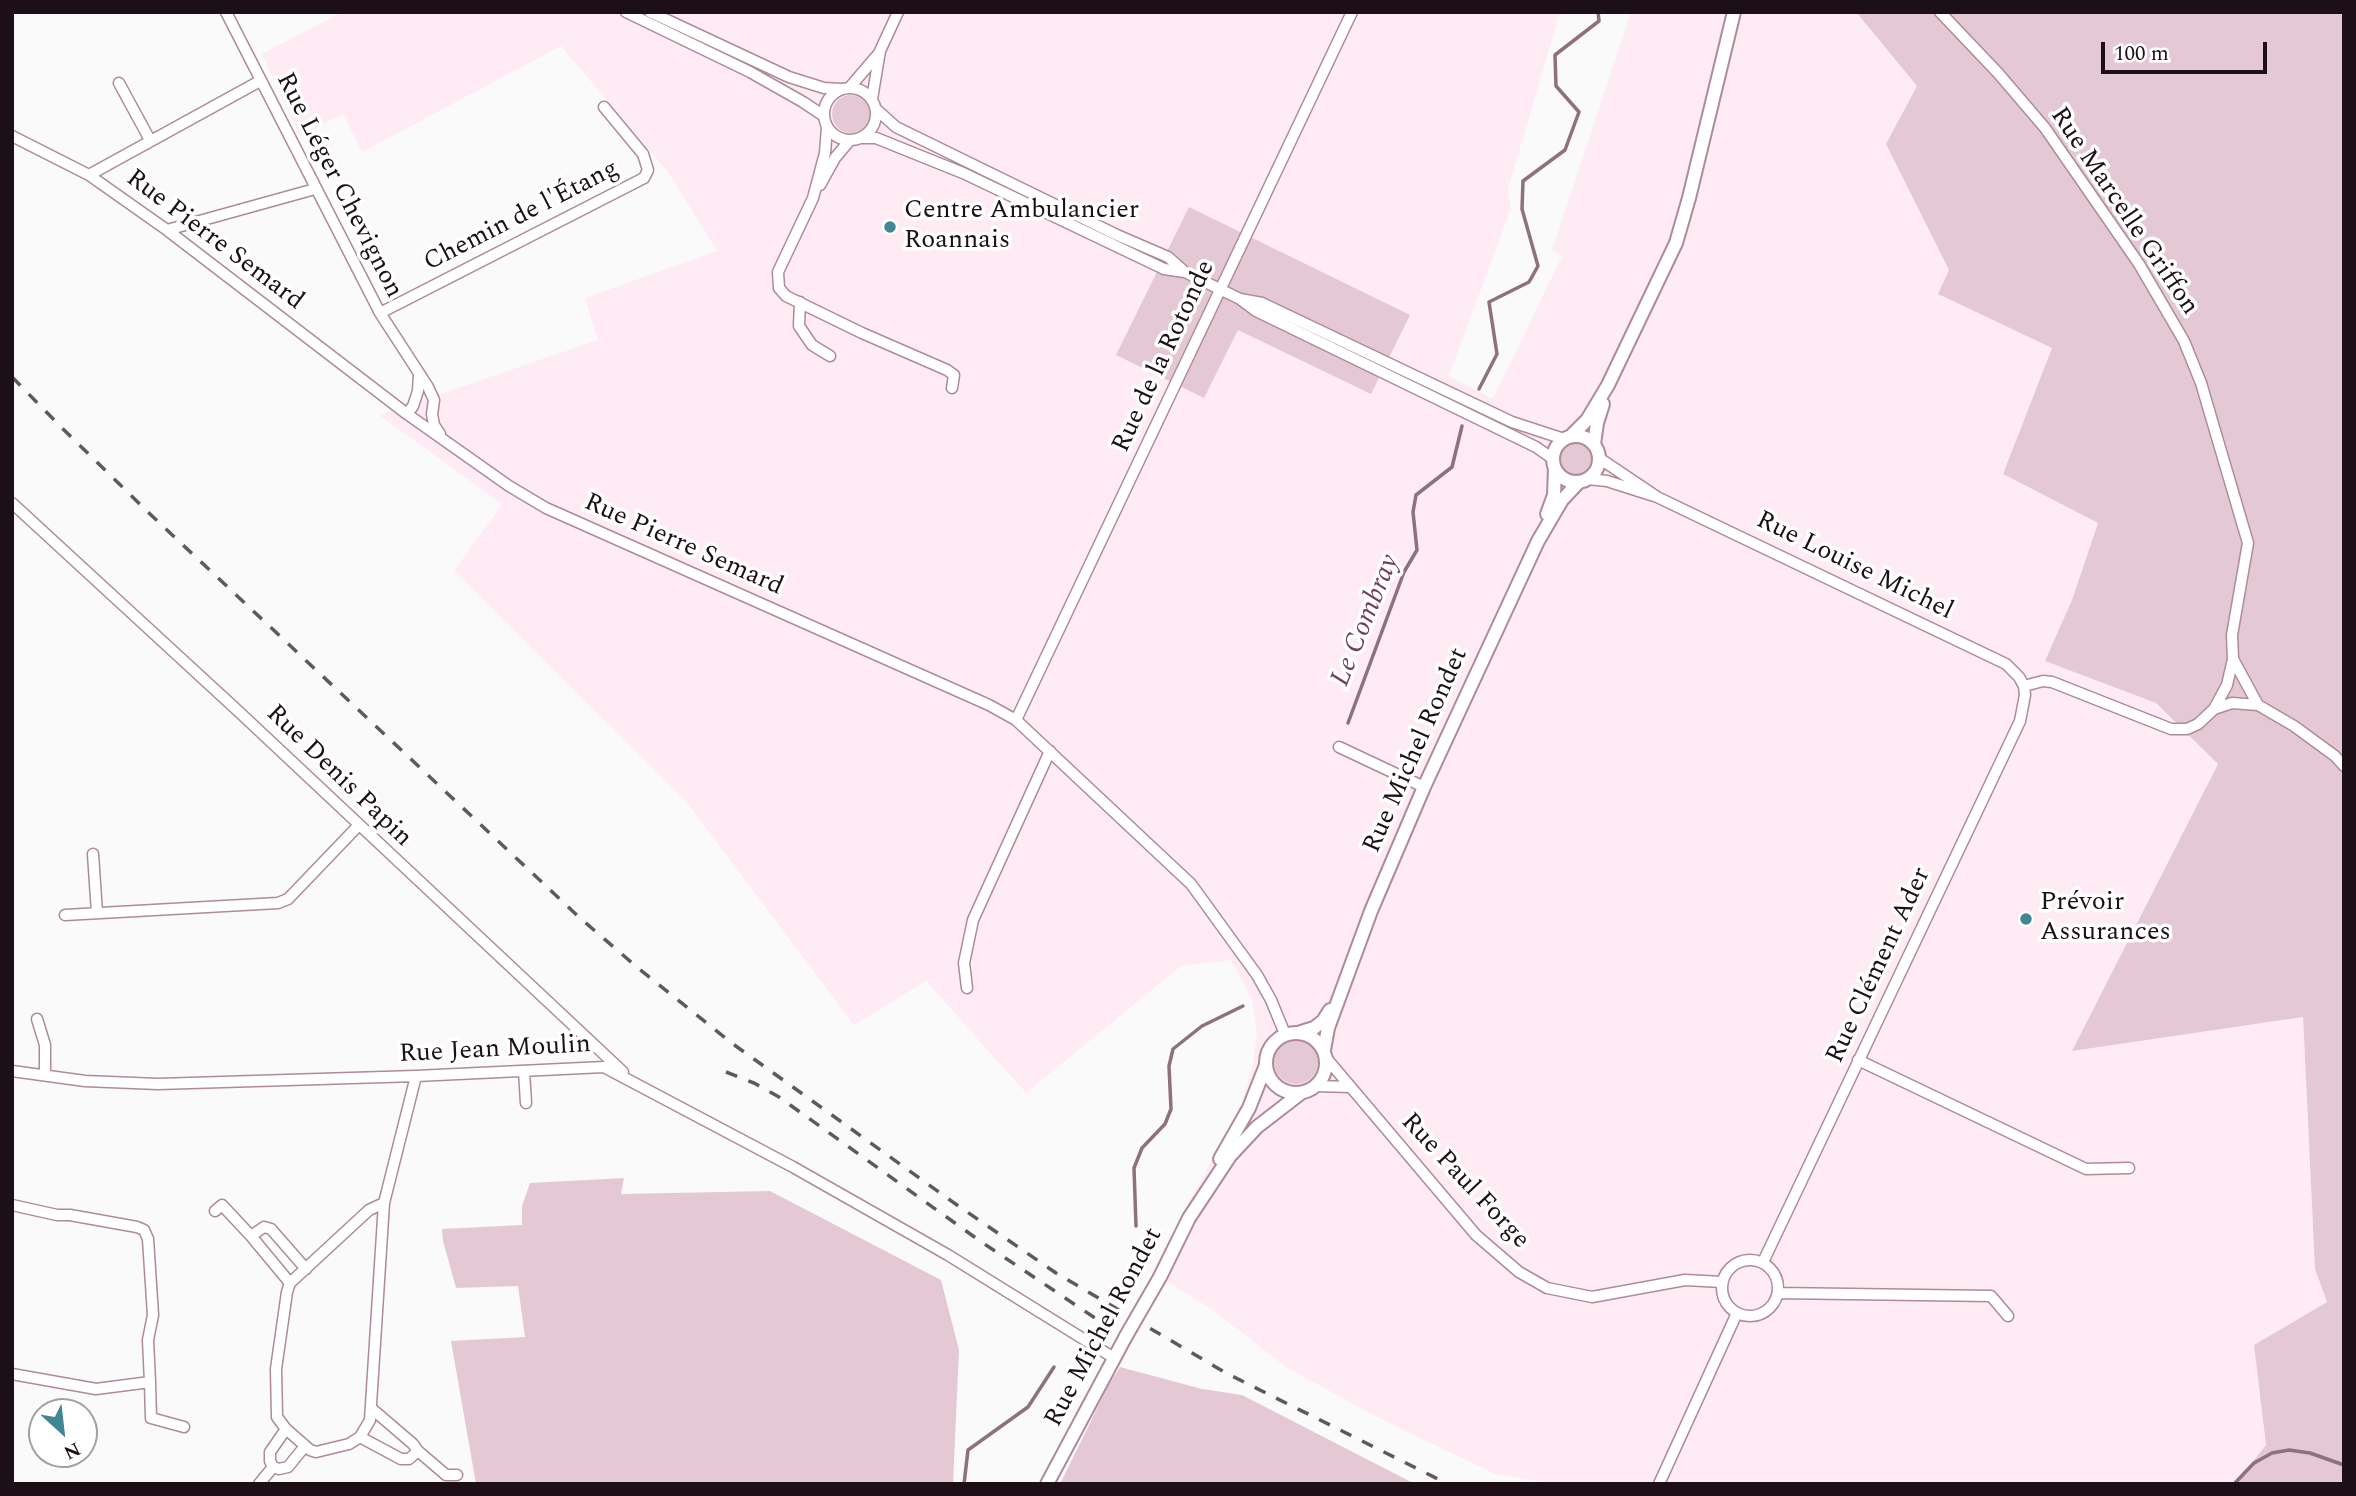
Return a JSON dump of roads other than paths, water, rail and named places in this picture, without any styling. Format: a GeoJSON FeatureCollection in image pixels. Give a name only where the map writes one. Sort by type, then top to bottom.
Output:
{"type":"FeatureCollection","features":[{"type":"Feature","properties":{"kind":"street","name":"Rue Léger Chevignon"},"geometry":{"type":"LineString","coordinates":[[226,12],[380,313],[434,400],[435,425],[442,438]]}},
{"type":"Feature","properties":{"kind":"street"},"geometry":{"type":"LineString","coordinates":[[626,12],[750,72],[803,102],[837,137],[850,141],[876,138],[951,168],[1164,269],[1185,272]]}},
{"type":"Feature","properties":{"kind":"street"},"geometry":{"type":"LineString","coordinates":[[650,12],[789,77],[824,88],[859,89],[872,99],[877,110],[896,127],[1168,257],[1185,272],[1240,299],[1256,311],[1536,447],[1554,463],[1564,478],[1583,480],[1596,470],[1599,458],[1594,444],[1608,385]]}},
{"type":"Feature","properties":{"kind":"street"},"geometry":{"type":"LineString","coordinates":[[872,99],[880,51],[898,12]]}},
{"type":"Feature","properties":{"kind":"street","name":"Rue de la Rotonde"},"geometry":{"type":"LineString","coordinates":[[1016,720],[1352,12]]}},
{"type":"Feature","properties":{"kind":"street"},"geometry":{"type":"LineString","coordinates":[[1554,463],[1554,452],[1587,420],[1608,385],[1676,243],[1734,12]]}},
{"type":"Feature","properties":{"kind":"street","name":"Rue Marcelle Griffon"},"geometry":{"type":"LineString","coordinates":[[1940,12],[2045,128],[2139,264],[2184,341],[2202,383],[2248,543],[2232,635],[2233,659],[2224,696],[2198,724],[2187,729],[2171,729],[2052,682],[2042,681],[2024,686]]}},
{"type":"Feature","properties":{"kind":"street"},"geometry":{"type":"LineString","coordinates":[[813,198],[825,153],[828,100],[846,88],[880,51]]}},
{"type":"Feature","properties":{"kind":"street"},"geometry":{"type":"LineString","coordinates":[[89,175],[260,81]]}},
{"type":"Feature","properties":{"kind":"street"},"geometry":{"type":"LineString","coordinates":[[118,83],[150,140]]}},
{"type":"Feature","properties":{"kind":"street","name":"Chemin de l'Étang"},"geometry":{"type":"LineString","coordinates":[[380,313],[644,178],[648,170],[643,154],[604,107]]}},
{"type":"Feature","properties":{"kind":"street"},"geometry":{"type":"LineString","coordinates":[[862,138],[874,126],[877,110]]}},
{"type":"Feature","properties":{"kind":"street","name":"Rue Pierre Semard"},"geometry":{"type":"LineString","coordinates":[[12,136],[89,175],[167,230],[407,414],[546,509],[976,699],[1016,720],[1192,884],[1257,975],[1285,1034]]}},
{"type":"Feature","properties":{"kind":"street"},"geometry":{"type":"LineString","coordinates":[[850,141],[835,159],[813,198],[778,272],[779,288],[786,296],[947,370],[954,375],[953,388]]}},
{"type":"Feature","properties":{"kind":"street"},"geometry":{"type":"LineString","coordinates":[[167,230],[315,189]]}},
{"type":"Feature","properties":{"kind":"street"},"geometry":{"type":"LineString","coordinates":[[1240,299],[1262,303],[1512,422],[1567,438],[1583,437],[1594,444]]}},
{"type":"Feature","properties":{"kind":"street"},"geometry":{"type":"LineString","coordinates":[[800,302],[799,326],[812,345],[830,356]]}},
{"type":"Feature","properties":{"kind":"street"},"geometry":{"type":"LineString","coordinates":[[407,414],[418,391],[419,375]]}},
{"type":"Feature","properties":{"kind":"street"},"geometry":{"type":"LineString","coordinates":[[407,414],[419,415],[433,411]]}},
{"type":"Feature","properties":{"kind":"street","name":"Rue Louise Michel"},"geometry":{"type":"LineString","coordinates":[[1599,458],[1657,497],[2006,664],[2014,670],[2024,686]]}},
{"type":"Feature","properties":{"kind":"street","name":"Rue Michel Rondet"},"geometry":{"type":"LineString","coordinates":[[1538,541],[1554,495],[1554,463]]}},
{"type":"Feature","properties":{"kind":"street","name":"Rue Michel Rondet"},"geometry":{"type":"LineString","coordinates":[[1325,1054],[1328,1028],[1371,911],[1424,787],[1538,541],[1562,500],[1583,480]]}},
{"type":"Feature","properties":{"kind":"street","name":"Rue Louise Michel"},"geometry":{"type":"LineString","coordinates":[[1583,480],[1607,481],[1657,497]]}},
{"type":"Feature","properties":{"kind":"street","name":"Rue Denis Papin"},"geometry":{"type":"LineString","coordinates":[[12,503],[634,1082]]}},
{"type":"Feature","properties":{"kind":"street"},"geometry":{"type":"LineString","coordinates":[[2233,659],[2258,705]]}},
{"type":"Feature","properties":{"kind":"street","name":"Rue Clément Ader"},"geometry":{"type":"LineString","coordinates":[[1763,1262],[2020,721],[2024,686]]}},
{"type":"Feature","properties":{"kind":"street"},"geometry":{"type":"LineString","coordinates":[[2214,709],[2232,704],[2258,705],[2294,726],[2335,756],[2344,766]]}},
{"type":"Feature","properties":{"kind":"street"},"geometry":{"type":"LineString","coordinates":[[1339,747],[1424,787]]}},
{"type":"Feature","properties":{"kind":"street"},"geometry":{"type":"LineString","coordinates":[[967,988],[964,963],[973,920],[1049,751]]}},
{"type":"Feature","properties":{"kind":"street"},"geometry":{"type":"LineString","coordinates":[[65,915],[278,903],[288,899],[358,826]]}},
{"type":"Feature","properties":{"kind":"street"},"geometry":{"type":"LineString","coordinates":[[93,854],[97,913]]}},
{"type":"Feature","properties":{"kind":"street","name":"Rue Michel Rondet"},"geometry":{"type":"LineString","coordinates":[[1301,1032],[1314,1028],[1323,1021],[1345,982]]}},
{"type":"Feature","properties":{"kind":"street"},"geometry":{"type":"LineString","coordinates":[[37,1019],[45,1045],[45,1074]]}},
{"type":"Feature","properties":{"kind":"street"},"geometry":{"type":"LineString","coordinates":[[1316,1086],[1326,1069],[1325,1054],[1315,1038],[1301,1032],[1285,1034],[1270,1048],[1266,1065],[1268,1074],[1279,1088],[1301,1093],[1316,1086],[1351,1087]]}},
{"type":"Feature","properties":{"kind":"street","name":"Rue Paul Forge"},"geometry":{"type":"LineString","coordinates":[[1325,1054],[1476,1235],[1519,1272],[1547,1288],[1592,1297],[1685,1280],[1722,1282]]}},
{"type":"Feature","properties":{"kind":"street"},"geometry":{"type":"LineString","coordinates":[[1858,1060],[2086,1169],[2129,1168]]}},
{"type":"Feature","properties":{"kind":"street","name":"Rue Michel Rondet"},"geometry":{"type":"LineString","coordinates":[[1205,1194],[1221,1157],[1249,1108],[1266,1065]]}},
{"type":"Feature","properties":{"kind":"street","name":"Rue Jean Moulin"},"geometry":{"type":"LineString","coordinates":[[12,1071],[85,1081],[158,1084],[604,1067],[793,1167],[948,1255],[1114,1358]]}},
{"type":"Feature","properties":{"kind":"street"},"geometry":{"type":"LineString","coordinates":[[524,1071],[526,1103]]}},
{"type":"Feature","properties":{"kind":"street"},"geometry":{"type":"LineString","coordinates":[[384,1203],[369,1210],[290,1283],[287,1292],[276,1369],[277,1417],[286,1429],[316,1452],[349,1444],[360,1437],[370,1420],[384,1203],[416,1076]]}},
{"type":"Feature","properties":{"kind":"street","name":"Rue Michel Rondet"},"geometry":{"type":"LineString","coordinates":[[1047,1484],[1160,1277],[1189,1218],[1242,1142],[1301,1093]]}},
{"type":"Feature","properties":{"kind":"street"},"geometry":{"type":"LineString","coordinates":[[12,1205],[144,1230],[148,1239],[153,1315],[148,1340],[151,1418],[184,1427]]}},
{"type":"Feature","properties":{"kind":"street"},"geometry":{"type":"LineString","coordinates":[[215,1211],[222,1205],[290,1283]]}},
{"type":"Feature","properties":{"kind":"street"},"geometry":{"type":"LineString","coordinates":[[251,1236],[264,1227],[271,1229],[306,1269]]}},
{"type":"Feature","properties":{"kind":"street"},"geometry":{"type":"LineString","coordinates":[[1747,1259],[1763,1262],[1774,1272],[1779,1286],[1778,1293],[1770,1308],[1762,1314],[1746,1316],[1737,1313],[1726,1303],[1722,1289],[1725,1274],[1737,1262],[1747,1259]]}},
{"type":"Feature","properties":{"kind":"street"},"geometry":{"type":"LineString","coordinates":[[1778,1293],[1991,1296],[2008,1316]]}},
{"type":"Feature","properties":{"kind":"street"},"geometry":{"type":"LineString","coordinates":[[1659,1484],[1737,1313]]}},
{"type":"Feature","properties":{"kind":"street"},"geometry":{"type":"LineString","coordinates":[[12,1374],[96,1389],[150,1382]]}},
{"type":"Feature","properties":{"kind":"street"},"geometry":{"type":"LineString","coordinates":[[371,1408],[446,1475],[457,1475]]}},
{"type":"Feature","properties":{"kind":"street"},"geometry":{"type":"LineString","coordinates":[[286,1429],[270,1452],[270,1461],[274,1467],[288,1467],[305,1446]]}},
{"type":"Feature","properties":{"kind":"street"},"geometry":{"type":"LineString","coordinates":[[360,1437],[401,1459],[409,1459],[418,1451]]}},
{"type":"Feature","properties":{"kind":"street"},"geometry":{"type":"LineString","coordinates":[[259,1484],[274,1467]]}},
{"type":"Feature","properties":{"kind":"waterway","name":"Le Combray"},"geometry":{"type":"LineString","coordinates":[[1479,389],[1497,354],[1489,302],[1529,282],[1538,266],[1522,209],[1523,181],[1565,150],[1579,112],[1556,86],[1555,55],[1599,21],[1598,12]]}},
{"type":"Feature","properties":{"kind":"waterway","name":"Le Combray"},"geometry":{"type":"LineString","coordinates":[[1348,723],[1404,572],[1417,550],[1413,512],[1416,495],[1452,467],[1462,426]]}},
{"type":"Feature","properties":{"kind":"waterway","name":"Le Combray"},"geometry":{"type":"LineString","coordinates":[[1136,1226],[1134,1168],[1142,1148],[1165,1124],[1171,1109],[1169,1066],[1173,1049],[1202,1026],[1243,1006]]}},
{"type":"Feature","properties":{"kind":"waterway","name":"Le Combray"},"geometry":{"type":"LineString","coordinates":[[964,1484],[968,1450],[1028,1407],[1054,1367]]}},
{"type":"Feature","properties":{"kind":"waterway"},"geometry":{"type":"LineString","coordinates":[[2234,1484],[2254,1463],[2272,1453],[2289,1450],[2310,1453],[2344,1465]]}},
{"type":"Feature","properties":{"kind":"railway"},"geometry":{"type":"LineString","coordinates":[[12,377],[150,514],[580,918],[733,1044],[1056,1273],[1226,1373],[1448,1484]]}},
{"type":"Feature","properties":{"kind":"railway"},"geometry":{"type":"LineString","coordinates":[[726,1072],[779,1097],[980,1241],[1095,1318]]}},
{"type":"Feature","properties":{"kind":"place","name":"Centre Ambulancier Roannais"},"geometry":{"type":"Point","coordinates":[890,227]}},
{"type":"Feature","properties":{"kind":"place","name":"Prévoir Assurances"},"geometry":{"type":"Point","coordinates":[2026,919]}}]}
